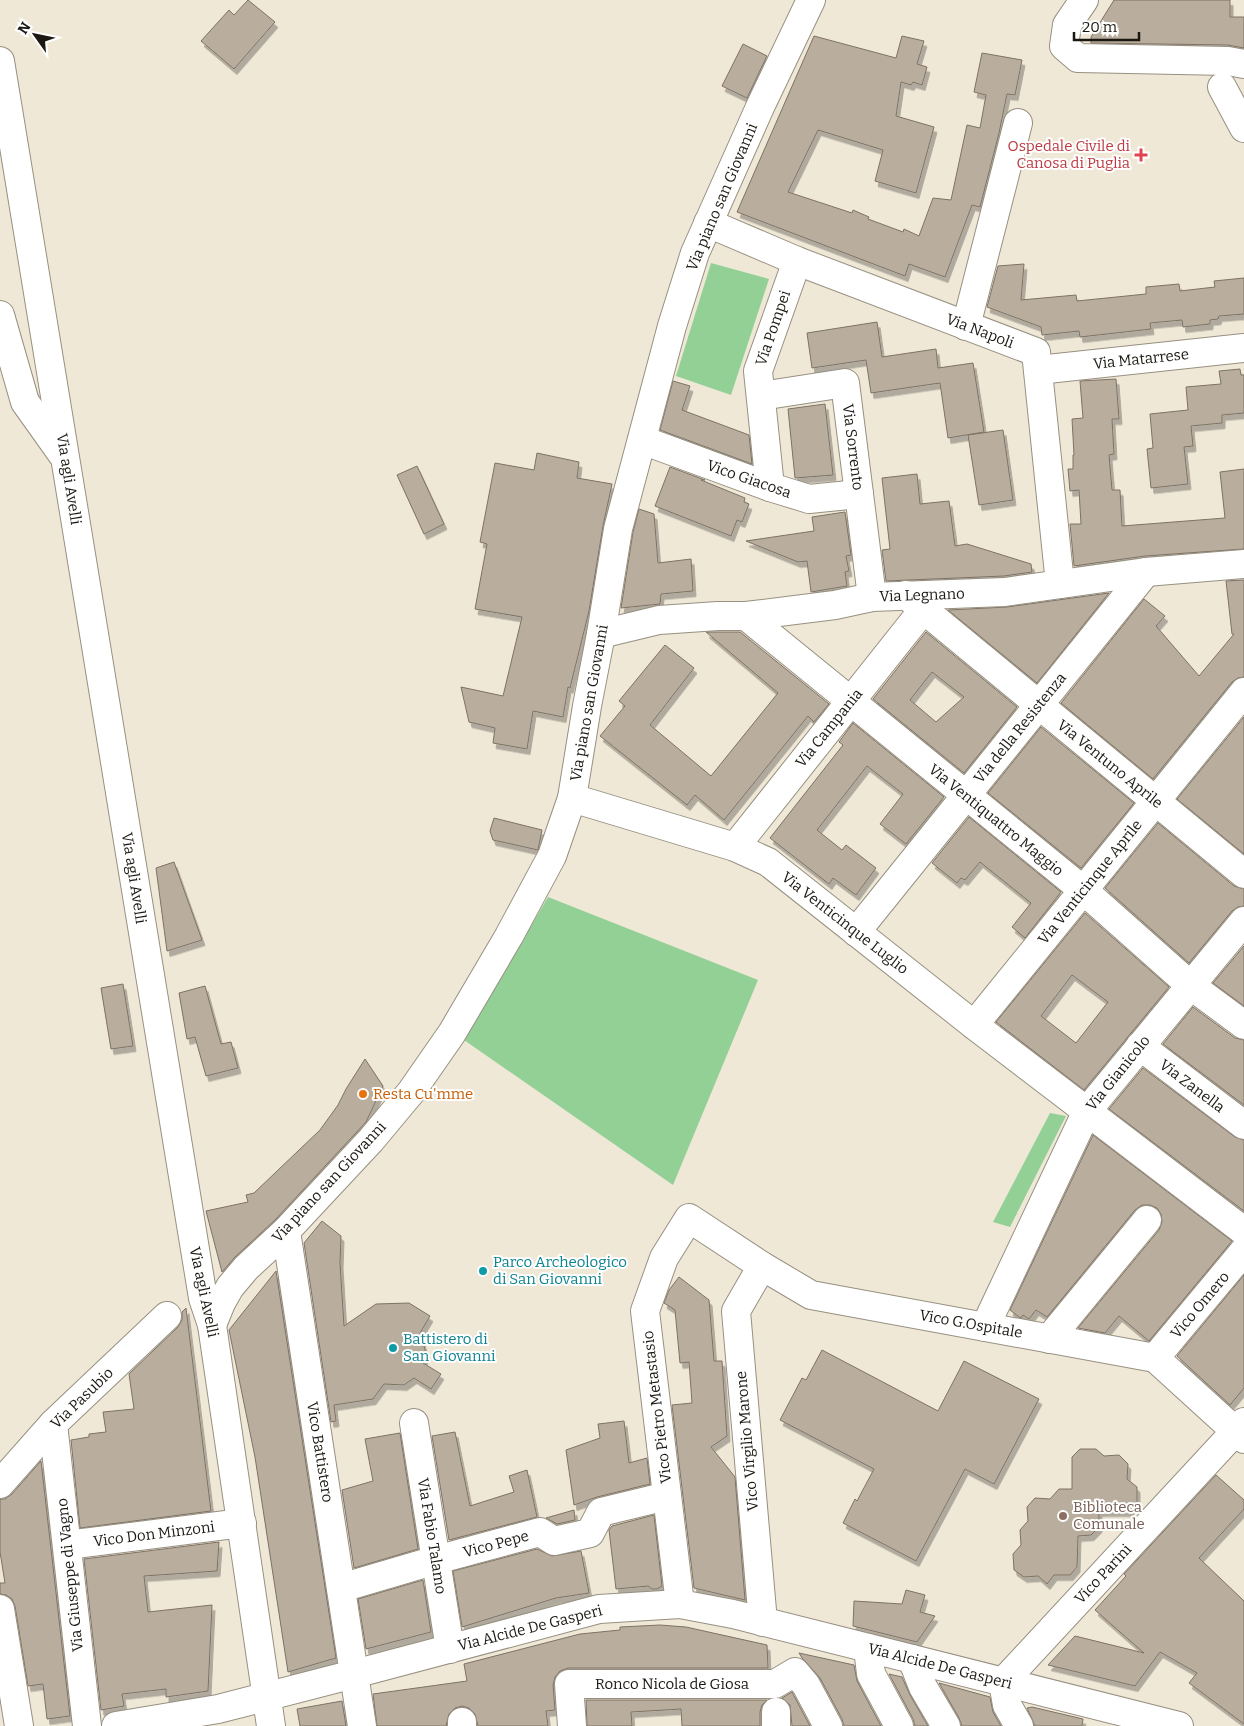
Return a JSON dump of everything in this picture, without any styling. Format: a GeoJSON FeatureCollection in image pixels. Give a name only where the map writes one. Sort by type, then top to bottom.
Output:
{"type":"FeatureCollection","features":[{"type":"Feature","properties":{"kind":"street","name":"Via piano san Giovanni"},"geometry":{"type":"LineString","coordinates":[[212,1325],[230,1287],[246,1268],[286,1230],[371,1140],[411,1092],[452,1033],[509,936],[552,856],[572,798],[587,706],[602,634],[618,529],[672,326],[695,253],[811,0]]}},
{"type":"Feature","properties":{"kind":"street"},"geometry":{"type":"LineString","coordinates":[[1084,0],[1067,25],[1064,46],[1078,58],[1228,61],[1244,64]]}},
{"type":"Feature","properties":{"kind":"street","name":"Via agli Avelli"},"geometry":{"type":"LineString","coordinates":[[0,61],[202,1298],[212,1325],[271,1726]]}},
{"type":"Feature","properties":{"kind":"street"},"geometry":{"type":"LineString","coordinates":[[1222,87],[1244,128]]}},
{"type":"Feature","properties":{"kind":"street"},"geometry":{"type":"LineString","coordinates":[[966,326],[1018,123]]}},
{"type":"Feature","properties":{"kind":"street","name":"Via Napoli"},"geometry":{"type":"LineString","coordinates":[[708,223],[797,260],[1036,352],[1060,584]]}},
{"type":"Feature","properties":{"kind":"street","name":"Via Pompei"},"geometry":{"type":"LineString","coordinates":[[770,487],[758,371],[797,260]]}},
{"type":"Feature","properties":{"kind":"street"},"geometry":{"type":"LineString","coordinates":[[0,315],[25,402],[66,459]]}},
{"type":"Feature","properties":{"kind":"street","name":"Via Matarrese"},"geometry":{"type":"LineString","coordinates":[[1038,370],[1244,348]]}},
{"type":"Feature","properties":{"kind":"street","name":"Via Sorrento"},"geometry":{"type":"LineString","coordinates":[[761,396],[845,383],[872,597]]}},
{"type":"Feature","properties":{"kind":"street","name":"Vico Giacosa"},"geometry":{"type":"LineString","coordinates":[[642,440],[770,487],[809,499],[859,494]]}},
{"type":"Feature","properties":{"kind":"street","name":"Via Legnano"},"geometry":{"type":"LineString","coordinates":[[602,634],[660,620],[746,616],[872,597],[915,603],[1146,572],[1244,564]]}},
{"type":"Feature","properties":{"kind":"street","name":"Via della Resistenza"},"geometry":{"type":"LineString","coordinates":[[856,932],[1146,572]]}},
{"type":"Feature","properties":{"kind":"street","name":"Via Ventuno Aprile"},"geometry":{"type":"LineString","coordinates":[[915,603],[1244,874]]}},
{"type":"Feature","properties":{"kind":"street","name":"Via Campania"},"geometry":{"type":"LineString","coordinates":[[735,846],[850,701],[915,603]]}},
{"type":"Feature","properties":{"kind":"street","name":"Via Ventiquattro Maggio"},"geometry":{"type":"LineString","coordinates":[[746,616],[1083,890],[1190,985],[1244,1025]]}},
{"type":"Feature","properties":{"kind":"street","name":"Via Venticinque Aprile"},"geometry":{"type":"LineString","coordinates":[[974,1025],[1244,692]]}},
{"type":"Feature","properties":{"kind":"street","name":"Via Venticinque Luglio"},"geometry":{"type":"LineString","coordinates":[[572,798],[735,846],[768,862],[974,1025],[1244,1231]]}},
{"type":"Feature","properties":{"kind":"street","name":"Via Gianicolo"},"geometry":{"type":"LineString","coordinates":[[985,1327],[1086,1111],[1244,921]]}},
{"type":"Feature","properties":{"kind":"street","name":"Via Zanella"},"geometry":{"type":"LineString","coordinates":[[1140,1046],[1244,1125]]}},
{"type":"Feature","properties":{"kind":"street","name":"Vico G.Ospitale"},"geometry":{"type":"LineString","coordinates":[[689,1218],[762,1266],[811,1295],[1155,1358]]}},
{"type":"Feature","properties":{"kind":"street","name":"Vico Pietro Metastasio"},"geometry":{"type":"LineString","coordinates":[[680,1604],[645,1310],[664,1258],[689,1218]]}},
{"type":"Feature","properties":{"kind":"street"},"geometry":{"type":"LineString","coordinates":[[1049,1339],[1147,1220]]}},
{"type":"Feature","properties":{"kind":"street","name":"Vico Battistero"},"geometry":{"type":"LineString","coordinates":[[286,1230],[362,1726]]}},
{"type":"Feature","properties":{"kind":"street","name":"Vico Omero"},"geometry":{"type":"LineString","coordinates":[[1155,1358],[1244,1251]]}},
{"type":"Feature","properties":{"kind":"street","name":"Vico Virgilio Marone"},"geometry":{"type":"LineString","coordinates":[[762,1266],[736,1311],[763,1622]]}},
{"type":"Feature","properties":{"kind":"street","name":"Via Pasubio"},"geometry":{"type":"LineString","coordinates":[[0,1484],[53,1424],[167,1316]]}},
{"type":"Feature","properties":{"kind":"street"},"geometry":{"type":"LineString","coordinates":[[1155,1358],[1241,1431]]}},
{"type":"Feature","properties":{"kind":"street","name":"Via Fabio Talamo"},"geometry":{"type":"LineString","coordinates":[[414,1423],[450,1648]]}},
{"type":"Feature","properties":{"kind":"street","name":"Via Giuseppe di Vagno"},"geometry":{"type":"LineString","coordinates":[[53,1424],[87,1726]]}},
{"type":"Feature","properties":{"kind":"street","name":"Vico Parini"},"geometry":{"type":"LineString","coordinates":[[1003,1682],[1241,1431]]}},
{"type":"Feature","properties":{"kind":"street","name":"Vico Pepe"},"geometry":{"type":"LineString","coordinates":[[341,1588],[540,1532],[554,1541],[590,1533],[601,1512],[667,1496]]}},
{"type":"Feature","properties":{"kind":"street","name":"Vico Don Minzoni"},"geometry":{"type":"LineString","coordinates":[[67,1545],[242,1523]]}},
{"type":"Feature","properties":{"kind":"street","name":"Via Alcide De Gasperi"},"geometry":{"type":"LineString","coordinates":[[116,1726],[216,1717],[267,1696],[599,1609],[680,1604],[733,1614],[1003,1682],[1090,1715],[1179,1726]]}},
{"type":"Feature","properties":{"kind":"street"},"geometry":{"type":"LineString","coordinates":[[0,1609],[19,1726]]}},
{"type":"Feature","properties":{"kind":"street"},"geometry":{"type":"LineString","coordinates":[[868,1648],[871,1674],[899,1726]]}},
{"type":"Feature","properties":{"kind":"street"},"geometry":{"type":"LineString","coordinates":[[912,1659],[923,1687],[946,1726]]}},
{"type":"Feature","properties":{"kind":"street","name":"Ronco Nicola de Giosa"},"geometry":{"type":"LineString","coordinates":[[572,1726],[569,1684],[785,1678],[806,1685],[828,1726]]}},
{"type":"Feature","properties":{"kind":"street"},"geometry":{"type":"LineString","coordinates":[[1003,1682],[1007,1705],[1019,1726]]}},
{"type":"Feature","properties":{"kind":"green space"},"geometry":{"type":"Polygon","coordinates":[[[711,263],[769,279],[731,395],[676,376],[711,263]]]}},
{"type":"Feature","properties":{"kind":"green space"},"geometry":{"type":"Polygon","coordinates":[[[548,897],[758,980],[673,1185],[464,1040],[548,897]]]}},
{"type":"Feature","properties":{"kind":"green space"},"geometry":{"type":"Polygon","coordinates":[[[1050,1113],[1066,1116],[1010,1227],[993,1222],[1050,1113]]]}},
{"type":"Feature","properties":{"kind":"building"},"geometry":{"type":"Polygon","coordinates":[[[248,0],[275,22],[234,69],[201,41],[229,10],[234,15],[248,0]]]}},
{"type":"Feature","properties":{"kind":"building"},"geometry":{"type":"Polygon","coordinates":[[[1114,0],[1230,0],[1230,17],[1244,17],[1244,48],[1228,45],[1091,43],[1091,37],[1114,0]]]}},
{"type":"Feature","properties":{"kind":"building"},"geometry":{"type":"Polygon","coordinates":[[[814,36],[896,58],[902,36],[924,41],[917,64],[927,67],[922,85],[913,82],[911,85],[901,82],[896,116],[934,127],[916,193],[875,181],[883,150],[818,130],[788,192],[852,213],[853,210],[869,217],[868,219],[903,232],[904,229],[919,236],[933,198],[951,200],[967,125],[980,128],[986,95],[974,92],[982,53],[1022,60],[1015,95],[1007,94],[980,207],[972,205],[945,277],[909,264],[905,276],[737,212],[814,36]]]}},
{"type":"Feature","properties":{"kind":"building"},"geometry":{"type":"Polygon","coordinates":[[[743,44],[767,56],[747,98],[722,86],[743,44]]]}},
{"type":"Feature","properties":{"kind":"building"},"geometry":{"type":"Polygon","coordinates":[[[1024,264],[1021,300],[1076,295],[1077,301],[1146,294],[1146,287],[1179,284],[1180,291],[1215,287],[1214,281],[1244,278],[1244,314],[1219,316],[1218,319],[1210,320],[1210,324],[1183,327],[1182,320],[1150,323],[1151,329],[1080,337],[1079,331],[1042,335],[1041,327],[987,307],[998,266],[1024,264]]]}},
{"type":"Feature","properties":{"kind":"building"},"geometry":{"type":"Polygon","coordinates":[[[877,322],[882,357],[936,349],[938,368],[973,363],[984,432],[948,438],[940,383],[871,393],[866,360],[812,368],[807,333],[877,322]]]}},
{"type":"Feature","properties":{"kind":"building"},"geometry":{"type":"Polygon","coordinates":[[[1240,369],[1241,375],[1244,375],[1244,413],[1222,415],[1222,423],[1191,426],[1193,446],[1184,447],[1188,484],[1151,488],[1147,449],[1153,448],[1150,414],[1188,410],[1186,387],[1221,384],[1219,371],[1240,369]]]}},
{"type":"Feature","properties":{"kind":"building"},"geometry":{"type":"Polygon","coordinates":[[[1116,379],[1119,419],[1112,419],[1114,454],[1109,455],[1112,490],[1120,490],[1122,526],[1225,518],[1220,472],[1244,469],[1244,549],[1145,556],[1074,566],[1070,524],[1081,524],[1079,490],[1070,491],[1068,469],[1073,469],[1072,419],[1083,418],[1080,381],[1116,379]]]}},
{"type":"Feature","properties":{"kind":"building"},"geometry":{"type":"Polygon","coordinates":[[[673,381],[690,386],[682,410],[749,435],[752,464],[660,430],[673,381]]]}},
{"type":"Feature","properties":{"kind":"building"},"geometry":{"type":"Polygon","coordinates":[[[825,404],[833,475],[795,478],[788,409],[825,404]]]}},
{"type":"Feature","properties":{"kind":"building"},"geometry":{"type":"Polygon","coordinates":[[[1003,430],[1013,500],[979,505],[968,435],[1003,430]]]}},
{"type":"Feature","properties":{"kind":"building"},"geometry":{"type":"Polygon","coordinates":[[[537,453],[579,462],[577,478],[612,484],[589,611],[570,688],[568,687],[563,717],[533,711],[527,749],[493,743],[495,728],[469,722],[461,687],[503,696],[522,617],[475,609],[487,544],[480,542],[495,463],[534,470],[537,453]]]}},
{"type":"Feature","properties":{"kind":"building"},"geometry":{"type":"Polygon","coordinates":[[[417,466],[444,524],[424,534],[397,475],[417,466]]]}},
{"type":"Feature","properties":{"kind":"building"},"geometry":{"type":"Polygon","coordinates":[[[670,467],[745,498],[744,502],[749,504],[742,522],[737,520],[731,536],[655,506],[670,467]]]}},
{"type":"Feature","properties":{"kind":"building"},"geometry":{"type":"Polygon","coordinates":[[[917,474],[920,504],[949,501],[955,546],[967,544],[1031,564],[1032,572],[1004,576],[886,581],[882,550],[890,549],[882,478],[917,474]]]}},
{"type":"Feature","properties":{"kind":"building"},"geometry":{"type":"Polygon","coordinates":[[[639,509],[654,514],[658,563],[691,559],[693,591],[661,594],[660,604],[621,608],[633,532],[639,509]]]}},
{"type":"Feature","properties":{"kind":"building"},"geometry":{"type":"Polygon","coordinates":[[[845,512],[851,555],[846,556],[849,571],[845,572],[847,586],[811,592],[807,561],[798,562],[746,541],[814,531],[812,517],[845,512]]]}},
{"type":"Feature","properties":{"kind":"building"},"geometry":{"type":"Polygon","coordinates":[[[1244,580],[1244,677],[1232,682],[1153,779],[1061,703],[1144,599],[1165,616],[1156,626],[1199,676],[1234,634],[1232,634],[1226,581],[1244,580]]]}},
{"type":"Feature","properties":{"kind":"building"},"geometry":{"type":"Polygon","coordinates":[[[1109,593],[1037,683],[948,610],[1007,607],[1109,593]]]}},
{"type":"Feature","properties":{"kind":"building"},"geometry":{"type":"Polygon","coordinates":[[[706,632],[740,632],[829,704],[814,722],[808,716],[724,820],[695,795],[687,805],[600,736],[625,706],[619,701],[665,645],[694,668],[650,725],[711,776],[778,693],[706,632]]]}},
{"type":"Feature","properties":{"kind":"building"},"geometry":{"type":"Polygon","coordinates":[[[926,632],[1017,707],[964,773],[873,699],[926,632]],[[932,672],[910,700],[936,722],[964,697],[932,672]]]}},
{"type":"Feature","properties":{"kind":"building"},"geometry":{"type":"Polygon","coordinates":[[[1244,717],[1244,854],[1177,799],[1244,717]]]}},
{"type":"Feature","properties":{"kind":"building"},"geometry":{"type":"Polygon","coordinates":[[[853,723],[944,797],[906,844],[880,824],[903,794],[867,766],[817,830],[842,850],[846,845],[876,868],[856,895],[833,878],[829,884],[770,838],[843,745],[839,742],[853,723]]]}},
{"type":"Feature","properties":{"kind":"building"},"geometry":{"type":"Polygon","coordinates":[[[1041,727],[1134,803],[1081,868],[988,793],[1041,727]]]}},
{"type":"Feature","properties":{"kind":"building"},"geometry":{"type":"Polygon","coordinates":[[[969,817],[1061,892],[1025,938],[1012,927],[1031,903],[980,862],[965,880],[961,878],[957,883],[932,863],[969,817]]]}},
{"type":"Feature","properties":{"kind":"building"},"geometry":{"type":"Polygon","coordinates":[[[494,818],[542,830],[538,850],[493,840],[490,831],[494,818]]]}},
{"type":"Feature","properties":{"kind":"building"},"geometry":{"type":"Polygon","coordinates":[[[1158,823],[1234,886],[1244,889],[1244,906],[1232,911],[1189,963],[1105,888],[1158,823]]]}},
{"type":"Feature","properties":{"kind":"building"},"geometry":{"type":"Polygon","coordinates":[[[174,862],[202,940],[167,951],[156,868],[174,862]]]}},
{"type":"Feature","properties":{"kind":"building"},"geometry":{"type":"Polygon","coordinates":[[[1085,913],[1169,987],[1084,1090],[996,1022],[1085,913]],[[1072,975],[1041,1016],[1076,1043],[1108,1002],[1072,975]]]}},
{"type":"Feature","properties":{"kind":"building"},"geometry":{"type":"Polygon","coordinates":[[[1244,946],[1244,1006],[1213,983],[1244,946]]]}},
{"type":"Feature","properties":{"kind":"building"},"geometry":{"type":"Polygon","coordinates":[[[123,984],[133,1046],[111,1049],[101,988],[123,984]]]}},
{"type":"Feature","properties":{"kind":"building"},"geometry":{"type":"Polygon","coordinates":[[[205,986],[221,1044],[231,1042],[238,1068],[206,1076],[195,1037],[187,1039],[179,993],[205,986]]]}},
{"type":"Feature","properties":{"kind":"building"},"geometry":{"type":"Polygon","coordinates":[[[1193,1007],[1235,1038],[1244,1040],[1244,1105],[1163,1044],[1193,1007]]]}},
{"type":"Feature","properties":{"kind":"building"},"geometry":{"type":"Polygon","coordinates":[[[365,1059],[383,1086],[366,1122],[275,1220],[235,1257],[222,1272],[206,1211],[248,1202],[246,1195],[254,1193],[320,1130],[338,1105],[365,1059]]]}},
{"type":"Feature","properties":{"kind":"building"},"geometry":{"type":"Polygon","coordinates":[[[1143,1068],[1235,1137],[1244,1140],[1244,1211],[1109,1109],[1143,1068]]]}},
{"type":"Feature","properties":{"kind":"building"},"geometry":{"type":"Polygon","coordinates":[[[1093,1135],[1232,1241],[1149,1341],[1119,1316],[1105,1333],[1078,1328],[1159,1230],[1162,1222],[1161,1214],[1157,1208],[1150,1205],[1142,1205],[1135,1210],[1047,1317],[1036,1310],[1029,1319],[1023,1315],[1021,1318],[1010,1310],[1093,1135]]]}},
{"type":"Feature","properties":{"kind":"building"},"geometry":{"type":"Polygon","coordinates":[[[322,1221],[341,1236],[340,1263],[344,1326],[376,1304],[409,1303],[430,1316],[420,1333],[426,1353],[423,1363],[441,1374],[431,1389],[414,1378],[404,1385],[384,1384],[373,1399],[334,1405],[336,1421],[331,1422],[304,1243],[322,1221]]]}},
{"type":"Feature","properties":{"kind":"building"},"geometry":{"type":"Polygon","coordinates":[[[276,1271],[336,1658],[288,1672],[255,1457],[229,1330],[276,1271]]]}},
{"type":"Feature","properties":{"kind":"building"},"geometry":{"type":"Polygon","coordinates":[[[1244,1275],[1244,1388],[1230,1405],[1177,1356],[1244,1275]]]}},
{"type":"Feature","properties":{"kind":"building"},"geometry":{"type":"Polygon","coordinates":[[[679,1277],[709,1300],[714,1361],[722,1361],[727,1436],[711,1447],[735,1477],[745,1600],[694,1588],[672,1405],[692,1403],[689,1362],[680,1363],[675,1310],[664,1303],[669,1290],[679,1277]]]}},
{"type":"Feature","properties":{"kind":"building"},"geometry":{"type":"Polygon","coordinates":[[[186,1308],[211,1511],[80,1528],[71,1440],[89,1437],[89,1434],[106,1432],[103,1412],[134,1409],[129,1374],[178,1327],[182,1320],[182,1312],[186,1308]]]}},
{"type":"Feature","properties":{"kind":"building"},"geometry":{"type":"Polygon","coordinates":[[[822,1350],[938,1411],[964,1361],[1039,1399],[994,1484],[965,1469],[916,1561],[843,1523],[855,1499],[857,1501],[874,1469],[780,1420],[802,1378],[806,1380],[822,1350]]]}},
{"type":"Feature","properties":{"kind":"building"},"geometry":{"type":"Polygon","coordinates":[[[624,1421],[629,1463],[647,1458],[650,1484],[597,1497],[574,1505],[566,1450],[600,1438],[598,1424],[624,1421]]]}},
{"type":"Feature","properties":{"kind":"building"},"geometry":{"type":"Polygon","coordinates":[[[455,1432],[470,1506],[514,1492],[509,1476],[527,1470],[537,1517],[449,1540],[432,1436],[455,1432]]]}},
{"type":"Feature","properties":{"kind":"building"},"geometry":{"type":"Polygon","coordinates":[[[400,1433],[418,1549],[354,1568],[342,1490],[373,1481],[365,1439],[400,1433]]]}},
{"type":"Feature","properties":{"kind":"building","name":"Biblioteca Comunale"},"geometry":{"type":"Polygon","coordinates":[[[1080,1449],[1096,1449],[1104,1456],[1119,1455],[1128,1464],[1127,1479],[1137,1487],[1137,1502],[1129,1511],[1099,1511],[1099,1527],[1091,1535],[1078,1536],[1077,1567],[1070,1575],[1054,1575],[1047,1584],[1038,1576],[1024,1577],[1014,1570],[1013,1554],[1021,1545],[1020,1530],[1028,1521],[1027,1507],[1035,1498],[1050,1499],[1059,1489],[1072,1489],[1072,1457],[1080,1449]]]}},
{"type":"Feature","properties":{"kind":"building"},"geometry":{"type":"Polygon","coordinates":[[[41,1461],[70,1716],[47,1719],[43,1684],[28,1686],[15,1606],[12,1599],[0,1594],[0,1583],[5,1583],[0,1552],[0,1499],[5,1499],[12,1494],[41,1461]]]}},
{"type":"Feature","properties":{"kind":"building"},"geometry":{"type":"Polygon","coordinates":[[[1216,1475],[1244,1500],[1244,1509],[1199,1558],[1244,1601],[1244,1724],[1189,1683],[1197,1673],[1160,1652],[1135,1686],[1048,1665],[1075,1636],[1144,1653],[1095,1610],[1126,1576],[1124,1574],[1216,1475]]]}},
{"type":"Feature","properties":{"kind":"building"},"geometry":{"type":"Polygon","coordinates":[[[574,1510],[575,1520],[557,1524],[546,1518],[574,1510]]]}},
{"type":"Feature","properties":{"kind":"building"},"geometry":{"type":"Polygon","coordinates":[[[654,1515],[662,1586],[657,1589],[652,1589],[648,1586],[616,1589],[609,1530],[612,1526],[654,1515]]]}},
{"type":"Feature","properties":{"kind":"building"},"geometry":{"type":"Polygon","coordinates":[[[219,1542],[217,1571],[144,1576],[148,1612],[212,1605],[208,1691],[166,1697],[166,1689],[122,1694],[124,1706],[101,1710],[84,1559],[219,1542]]]}},
{"type":"Feature","properties":{"kind":"building"},"geometry":{"type":"Polygon","coordinates":[[[537,1549],[552,1556],[581,1551],[589,1593],[556,1598],[462,1627],[453,1571],[537,1549]]]}},
{"type":"Feature","properties":{"kind":"building"},"geometry":{"type":"Polygon","coordinates":[[[423,1580],[431,1632],[366,1649],[358,1599],[423,1580]]]}},
{"type":"Feature","properties":{"kind":"building"},"geometry":{"type":"Polygon","coordinates":[[[906,1590],[925,1595],[920,1612],[935,1616],[917,1642],[853,1626],[854,1601],[902,1604],[906,1590]]]}},
{"type":"Feature","properties":{"kind":"building"},"geometry":{"type":"Polygon","coordinates":[[[660,1625],[686,1627],[767,1645],[768,1668],[568,1668],[560,1671],[555,1677],[553,1685],[555,1710],[546,1711],[548,1726],[478,1726],[475,1714],[469,1708],[462,1706],[455,1708],[449,1714],[446,1726],[377,1726],[373,1694],[467,1681],[464,1664],[580,1634],[620,1630],[620,1627],[660,1625]]]}},
{"type":"Feature","properties":{"kind":"building"},"geometry":{"type":"Polygon","coordinates":[[[799,1653],[854,1665],[857,1681],[881,1726],[844,1726],[820,1678],[799,1653]]]}},
{"type":"Feature","properties":{"kind":"building"},"geometry":{"type":"Polygon","coordinates":[[[889,1674],[902,1677],[928,1726],[915,1726],[889,1674]]]}},
{"type":"Feature","properties":{"kind":"building"},"geometry":{"type":"Polygon","coordinates":[[[939,1683],[990,1697],[993,1712],[1001,1726],[962,1726],[939,1683]]]}},
{"type":"Feature","properties":{"kind":"building"},"geometry":{"type":"Polygon","coordinates":[[[792,1692],[810,1726],[792,1726],[790,1705],[782,1698],[792,1692]]]}},
{"type":"Feature","properties":{"kind":"building"},"geometry":{"type":"Polygon","coordinates":[[[586,1700],[767,1700],[762,1705],[760,1712],[760,1726],[682,1726],[681,1709],[631,1712],[632,1726],[587,1726],[586,1700]]]}},
{"type":"Feature","properties":{"kind":"building"},"geometry":{"type":"Polygon","coordinates":[[[342,1701],[346,1726],[300,1726],[297,1709],[342,1701]]]}},
{"type":"Feature","properties":{"kind":"building"},"geometry":{"type":"Polygon","coordinates":[[[1032,1707],[1083,1719],[1082,1726],[1035,1726],[1027,1708],[1032,1707]]]}},
{"type":"Feature","properties":{"kind":"place","name":"Ospedale Civile di Canosa di Puglia"},"geometry":{"type":"Point","coordinates":[1141,155]}},
{"type":"Feature","properties":{"kind":"place","name":"Resta Cu'mme"},"geometry":{"type":"Point","coordinates":[363,1094]}},
{"type":"Feature","properties":{"kind":"place","name":"Parco Archeologico di San Giovanni"},"geometry":{"type":"Point","coordinates":[483,1271]}},
{"type":"Feature","properties":{"kind":"place","name":"Battistero di San Giovanni"},"geometry":{"type":"Point","coordinates":[393,1348]}},
{"type":"Feature","properties":{"kind":"place","name":"Biblioteca Comunale"},"geometry":{"type":"Point","coordinates":[1063,1516]}}]}
